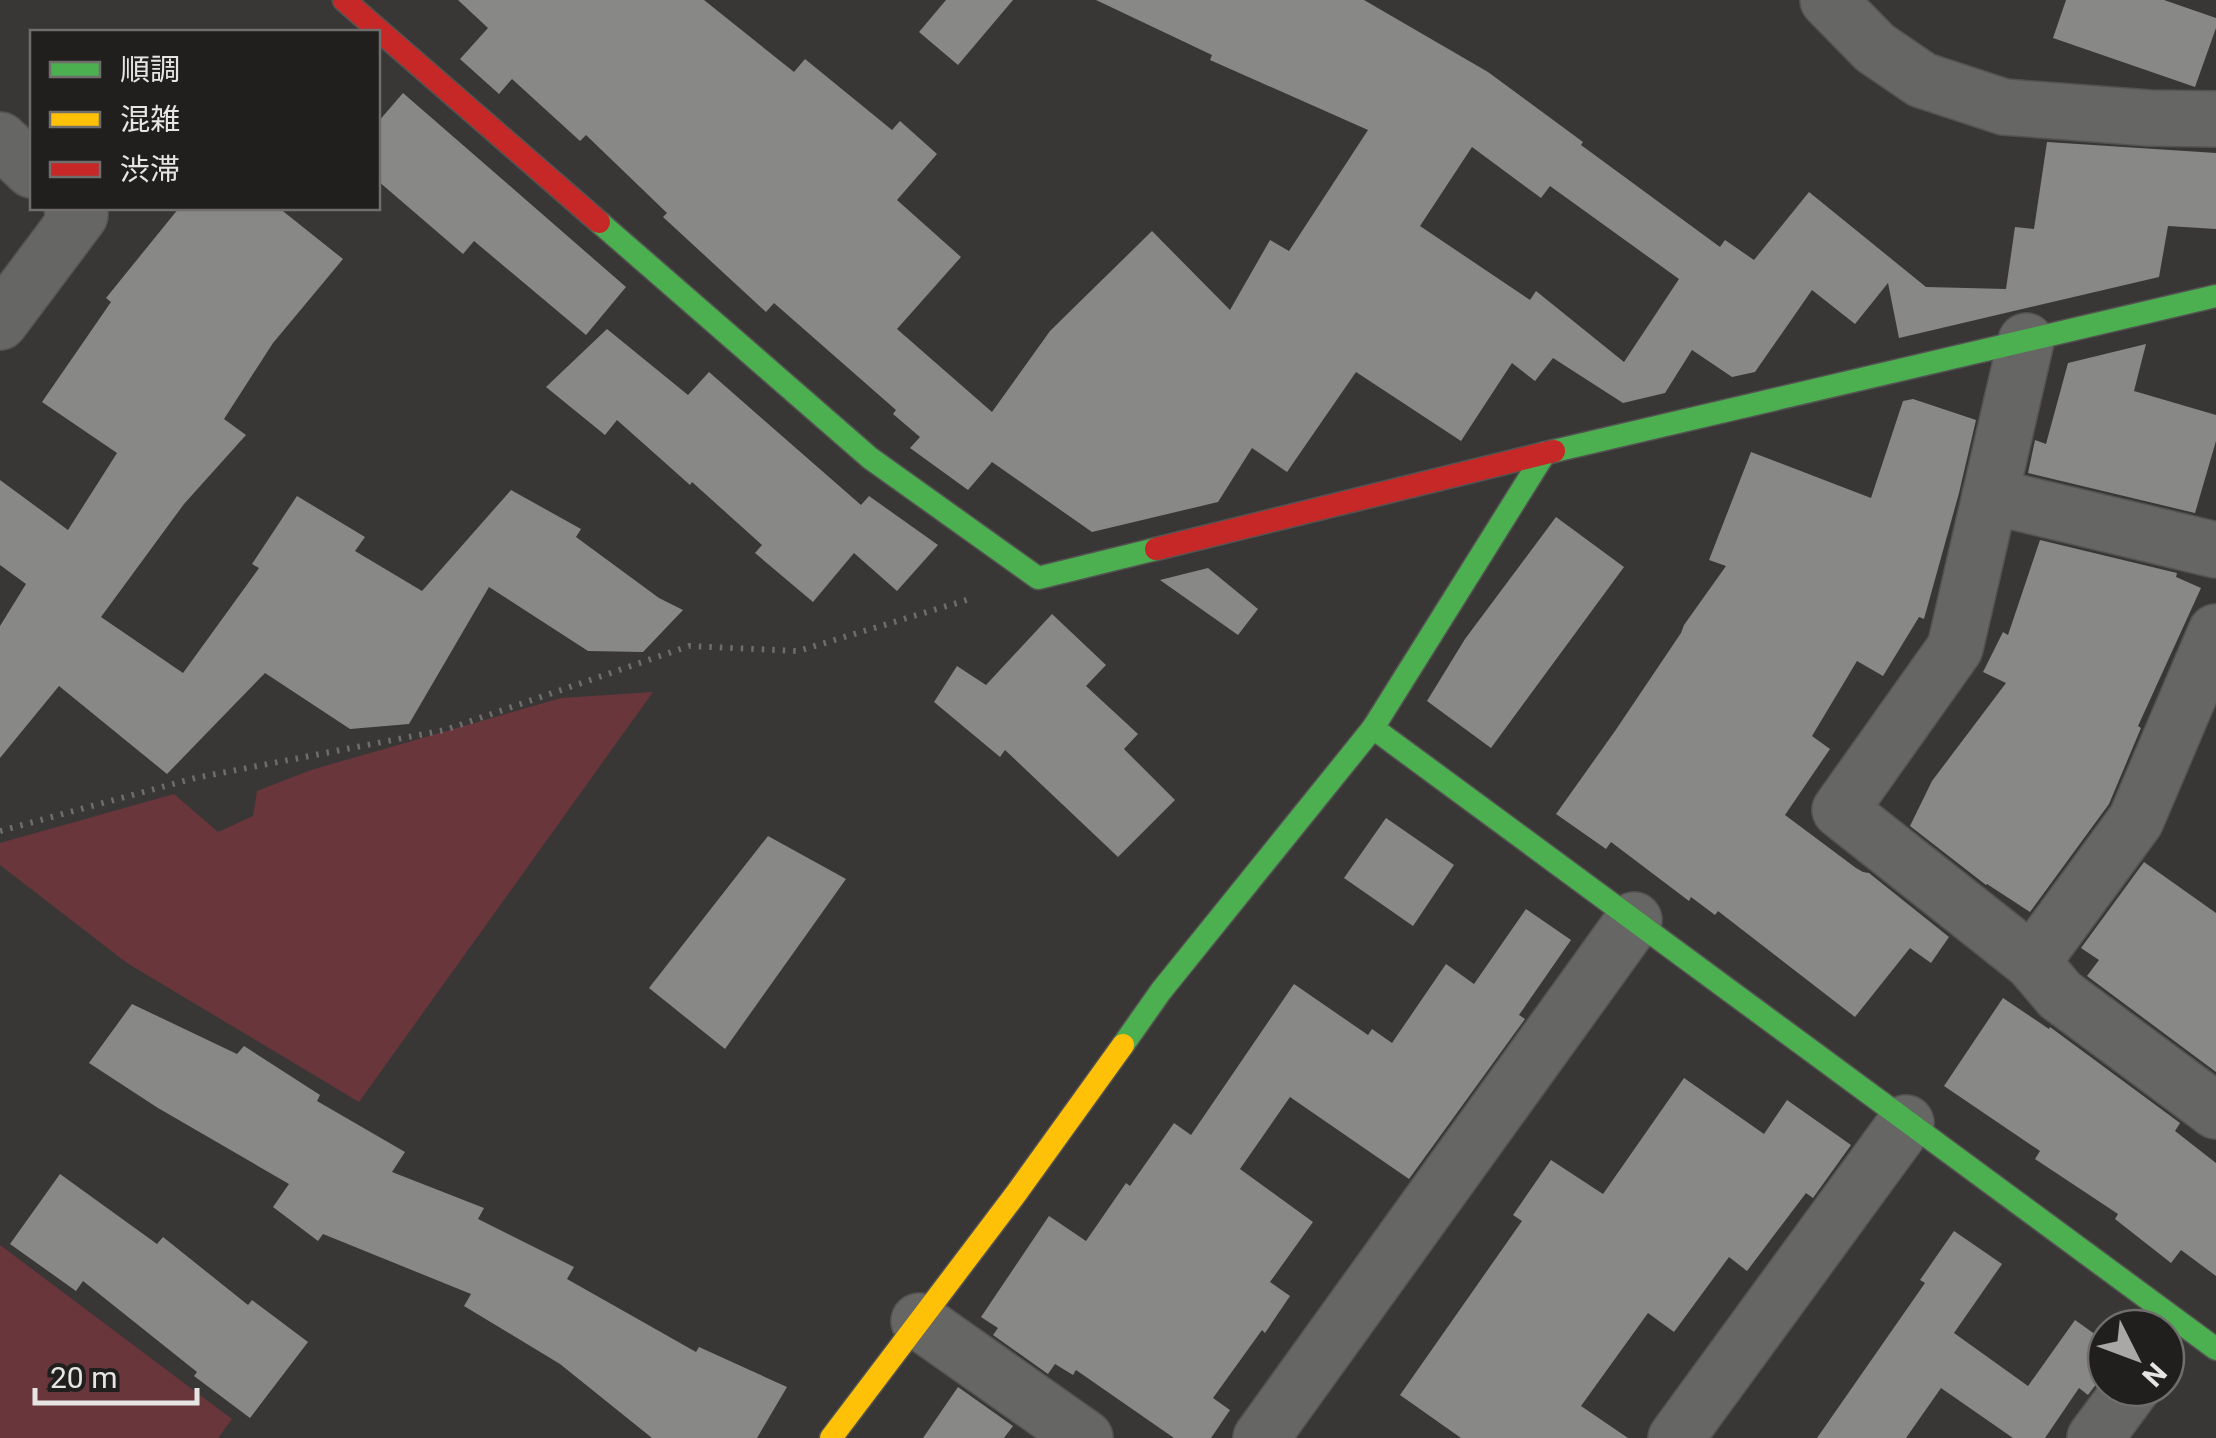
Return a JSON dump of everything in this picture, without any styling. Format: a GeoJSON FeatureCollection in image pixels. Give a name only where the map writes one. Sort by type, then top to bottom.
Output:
{"type":"FeatureCollection","features":[{"type":"Feature","properties":{"kind":"street"},"geometry":{"type":"LineString","coordinates":[[344,0],[378,30]]}},
{"type":"Feature","properties":{"kind":"street"},"geometry":{"type":"LineString","coordinates":[[1828,0],[1875,48],[1922,80],[2004,107],[2148,118],[2216,118]]}},
{"type":"Feature","properties":{"kind":"street"},"geometry":{"type":"LineString","coordinates":[[380,31],[870,458],[1038,578],[1545,453],[2216,296]]}},
{"type":"Feature","properties":{"kind":"street"},"geometry":{"type":"LineString","coordinates":[[0,140],[30,168]]}},
{"type":"Feature","properties":{"kind":"street"},"geometry":{"type":"LineString","coordinates":[[0,322],[80,215],[74,210]]}},
{"type":"Feature","properties":{"kind":"street"},"geometry":{"type":"LineString","coordinates":[[2026,341],[1955,648],[1840,810],[2032,962],[2060,995],[2216,1111]]}},
{"type":"Feature","properties":{"kind":"street"},"geometry":{"type":"LineString","coordinates":[[831,1438],[1015,1195],[1161,990],[1373,728],[1545,453]]}},
{"type":"Feature","properties":{"kind":"street"},"geometry":{"type":"LineString","coordinates":[[1990,496],[2216,550]]}},
{"type":"Feature","properties":{"kind":"street"},"geometry":{"type":"LineString","coordinates":[[2032,962],[2136,820],[2216,632]]}},
{"type":"Feature","properties":{"kind":"street"},"geometry":{"type":"LineString","coordinates":[[1373,728],[1906,1122],[2187,1338]]}},
{"type":"Feature","properties":{"kind":"street"},"geometry":{"type":"LineString","coordinates":[[1261,1438],[1634,920]]}},
{"type":"Feature","properties":{"kind":"street"},"geometry":{"type":"LineString","coordinates":[[1676,1438],[1906,1122]]}},
{"type":"Feature","properties":{"kind":"street"},"geometry":{"type":"LineString","coordinates":[[919,1321],[1085,1438]]}},
{"type":"Feature","properties":{"kind":"street"},"geometry":{"type":"LineString","coordinates":[[2095,1438],[2117,1408]]}},
{"type":"Feature","properties":{"kind":"path"},"geometry":{"type":"LineString","coordinates":[[0,831],[195,778],[445,730],[689,646],[798,652],[1038,578]]}},
{"type":"Feature","properties":{"kind":"shaded area"},"geometry":{"type":"Polygon","coordinates":[[[653,692],[359,1102],[127,963],[0,865],[0,843],[174,794],[218,832],[253,816],[257,791],[311,770],[561,698],[653,692]]]}},
{"type":"Feature","properties":{"kind":"shaded area"},"geometry":{"type":"Polygon","coordinates":[[[0,1245],[232,1419],[218,1438],[0,1438],[0,1245]]]}},
{"type":"Feature","properties":{"kind":"building"},"geometry":{"type":"Polygon","coordinates":[[[458,0],[704,0],[794,72],[805,59],[892,130],[900,121],[937,154],[897,200],[961,257],[897,329],[992,412],[1050,331],[1152,231],[1230,310],[1270,240],[1289,251],[1368,130],[1210,60],[1212,55],[1096,0],[1364,0],[1488,72],[1720,247],[1725,240],[1754,260],[1809,192],[1926,287],[2006,289],[2015,227],[2034,229],[2047,142],[2216,153],[2216,229],[2168,226],[2159,277],[1899,338],[1888,283],[1855,324],[1812,290],[1755,372],[1732,377],[1692,350],[1665,393],[1623,403],[1553,358],[1535,381],[1512,363],[1461,441],[1356,372],[1287,472],[1252,448],[1218,502],[1092,532],[992,462],[968,490],[910,448],[920,437],[893,414],[896,410],[774,303],[766,312],[663,217],[667,213],[586,135],[580,141],[512,79],[499,94],[460,59],[488,28],[458,0]],[[1472,147],[1420,226],[1530,300],[1536,291],[1624,362],[1679,279],[1550,186],[1541,198],[1472,147]]]}},
{"type":"Feature","properties":{"kind":"building"},"geometry":{"type":"Polygon","coordinates":[[[946,0],[1013,0],[958,65],[919,32],[946,0]]]}},
{"type":"Feature","properties":{"kind":"building"},"geometry":{"type":"Polygon","coordinates":[[[2066,0],[2164,0],[2216,18],[2195,87],[2053,38],[2066,0]]]}},
{"type":"Feature","properties":{"kind":"building"},"geometry":{"type":"Polygon","coordinates":[[[403,93],[626,287],[586,335],[474,241],[463,254],[380,183],[380,120],[403,93]]]}},
{"type":"Feature","properties":{"kind":"building"},"geometry":{"type":"Polygon","coordinates":[[[177,210],[282,210],[343,259],[273,343],[224,419],[246,435],[184,504],[101,617],[183,673],[259,568],[252,564],[297,496],[365,537],[355,551],[422,591],[511,490],[581,529],[576,537],[659,598],[683,610],[643,652],[588,651],[489,587],[409,724],[350,729],[265,673],[167,774],[59,686],[0,758],[0,626],[26,584],[0,565],[0,480],[68,530],[117,453],[42,402],[111,302],[106,298],[177,210]]]}},
{"type":"Feature","properties":{"kind":"building"},"geometry":{"type":"Polygon","coordinates":[[[607,329],[688,395],[709,372],[861,505],[869,496],[938,545],[897,591],[854,553],[813,602],[755,553],[762,545],[617,420],[605,435],[546,387],[607,329]]]}},
{"type":"Feature","properties":{"kind":"building"},"geometry":{"type":"Polygon","coordinates":[[[2146,344],[2134,391],[2216,415],[2216,441],[2195,513],[2028,473],[2035,440],[2046,444],[2068,363],[2146,344]]]}},
{"type":"Feature","properties":{"kind":"building"},"geometry":{"type":"Polygon","coordinates":[[[1913,399],[1976,420],[1924,619],[1919,617],[1883,676],[1857,661],[1812,736],[1830,749],[1785,815],[1856,868],[1869,873],[1949,937],[1931,963],[1910,948],[1855,1017],[1718,911],[1715,915],[1691,897],[1689,901],[1611,842],[1606,849],[1556,814],[1726,566],[1709,560],[1751,452],[1871,498],[1903,401],[1913,399]]]}},
{"type":"Feature","properties":{"kind":"building"},"geometry":{"type":"Polygon","coordinates":[[[1556,517],[1624,567],[1491,748],[1427,701],[1465,639],[1556,517]]]}},
{"type":"Feature","properties":{"kind":"building"},"geometry":{"type":"Polygon","coordinates":[[[2040,540],[2177,573],[2176,577],[2201,588],[2138,726],[2141,728],[2109,804],[2030,912],[1986,885],[1910,826],[1932,781],[2006,683],[1983,672],[2003,632],[2008,635],[2040,540]]]}},
{"type":"Feature","properties":{"kind":"building"},"geometry":{"type":"Polygon","coordinates":[[[1208,568],[1258,609],[1238,635],[1160,580],[1208,568]]]}},
{"type":"Feature","properties":{"kind":"building"},"geometry":{"type":"Polygon","coordinates":[[[1052,614],[1106,665],[1086,686],[1138,734],[1124,749],[1175,800],[1118,857],[1005,750],[1000,757],[934,702],[957,666],[986,685],[1052,614]]]}},
{"type":"Feature","properties":{"kind":"building"},"geometry":{"type":"Polygon","coordinates":[[[1386,818],[1454,865],[1413,926],[1344,878],[1386,818]]]}},
{"type":"Feature","properties":{"kind":"building"},"geometry":{"type":"Polygon","coordinates":[[[768,836],[846,879],[725,1049],[649,988],[768,836]]]}},
{"type":"Feature","properties":{"kind":"building"},"geometry":{"type":"Polygon","coordinates":[[[2144,862],[2216,913],[2216,1072],[2087,976],[2099,960],[2081,948],[2144,862]]]}},
{"type":"Feature","properties":{"kind":"building"},"geometry":{"type":"Polygon","coordinates":[[[1526,909],[1571,940],[1519,1015],[1525,1019],[1409,1179],[1290,1097],[1240,1169],[1313,1222],[1270,1282],[1290,1296],[1213,1398],[1230,1410],[1211,1438],[1174,1438],[1076,1370],[1073,1375],[1055,1364],[1048,1374],[993,1335],[998,1328],[981,1317],[1049,1216],[1086,1241],[1174,1123],[1191,1135],[1294,984],[1368,1035],[1372,1029],[1392,1043],[1446,964],[1474,984],[1526,909]]]}},
{"type":"Feature","properties":{"kind":"building"},"geometry":{"type":"Polygon","coordinates":[[[2003,998],[2050,1027],[2180,1123],[2175,1131],[2216,1163],[2216,1276],[2181,1250],[2171,1263],[2115,1219],[2118,1214],[2035,1159],[2040,1151],[1944,1086],[2003,998]]]}},
{"type":"Feature","properties":{"kind":"building"},"geometry":{"type":"Polygon","coordinates":[[[132,1004],[237,1054],[244,1046],[320,1095],[317,1101],[405,1152],[392,1172],[484,1208],[478,1219],[574,1267],[567,1279],[696,1352],[699,1347],[787,1387],[757,1438],[652,1438],[560,1364],[464,1306],[471,1294],[323,1234],[318,1241],[273,1207],[289,1184],[89,1063],[132,1004]]]}},
{"type":"Feature","properties":{"kind":"building"},"geometry":{"type":"Polygon","coordinates":[[[1684,1078],[1764,1134],[1787,1100],[1851,1145],[1813,1198],[1806,1193],[1747,1271],[1729,1257],[1674,1332],[1648,1313],[1581,1406],[1628,1438],[1461,1438],[1400,1395],[1522,1221],[1513,1215],[1551,1160],[1603,1194],[1684,1078]]]}},
{"type":"Feature","properties":{"kind":"building"},"geometry":{"type":"Polygon","coordinates":[[[60,1174],[157,1244],[163,1237],[248,1305],[252,1300],[308,1342],[250,1418],[194,1376],[197,1372],[83,1281],[76,1291],[10,1244],[60,1174]]]}},
{"type":"Feature","properties":{"kind":"building"},"geometry":{"type":"Polygon","coordinates":[[[1954,1231],[2002,1264],[1954,1333],[2028,1386],[2075,1320],[2086,1328],[2086,1393],[2079,1388],[2045,1438],[2013,1438],[1941,1388],[1906,1438],[1817,1438],[1925,1283],[1920,1280],[1954,1231]]]}},
{"type":"Feature","properties":{"kind":"building"},"geometry":{"type":"Polygon","coordinates":[[[958,1387],[1013,1426],[1004,1438],[923,1438],[958,1387]]]}},
{"type":"Feature","properties":{"kind":"traffic: fast"},"geometry":{"type":"LineString","coordinates":[[599,222],[870,458],[1038,578],[1156,549]]}},
{"type":"Feature","properties":{"kind":"traffic: fast"},"geometry":{"type":"LineString","coordinates":[[1554,451],[2216,296]]}},
{"type":"Feature","properties":{"kind":"traffic: fast"},"geometry":{"type":"LineString","coordinates":[[1123,1045],[1161,991],[1373,728],[1545,453]]}},
{"type":"Feature","properties":{"kind":"traffic: fast"},"geometry":{"type":"LineString","coordinates":[[1373,728],[2216,1349]]}},
{"type":"Feature","properties":{"kind":"traffic: slow"},"geometry":{"type":"LineString","coordinates":[[831,1438],[1123,1045]]}},
{"type":"Feature","properties":{"kind":"traffic: jam"},"geometry":{"type":"LineString","coordinates":[[344,0],[378,30]]}},
{"type":"Feature","properties":{"kind":"traffic: jam"},"geometry":{"type":"LineString","coordinates":[[380,31],[599,222]]}},
{"type":"Feature","properties":{"kind":"traffic: jam"},"geometry":{"type":"LineString","coordinates":[[1156,549],[1554,451]]}}]}
